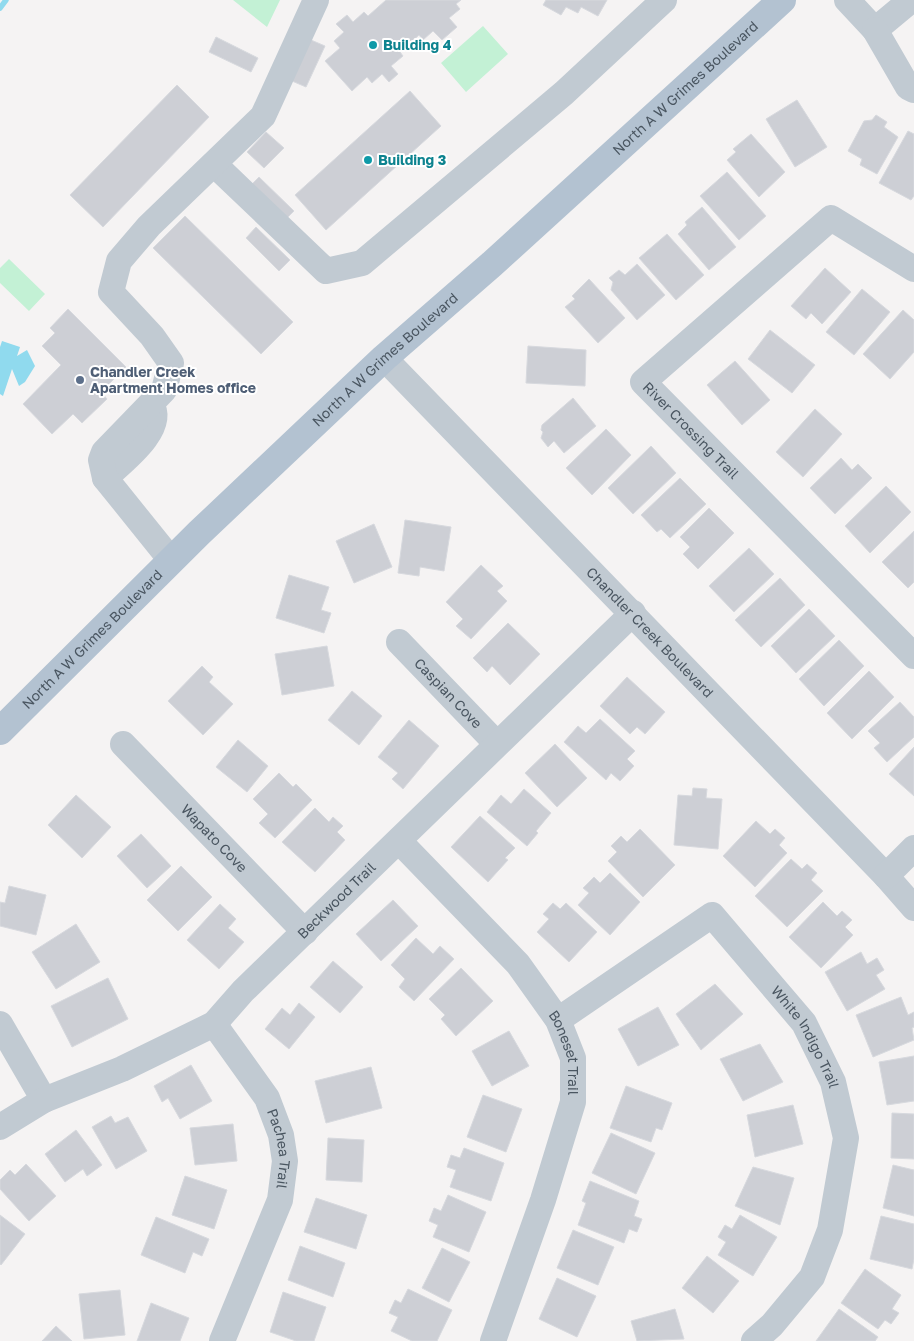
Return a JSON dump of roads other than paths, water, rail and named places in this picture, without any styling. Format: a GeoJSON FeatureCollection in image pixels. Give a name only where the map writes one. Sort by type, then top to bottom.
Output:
{"type":"FeatureCollection","features":[{"type":"Feature","properties":{"kind":"main road","name":"North A W Grimes Boulevard"},"geometry":{"type":"LineString","coordinates":[[0,731],[171,560],[384,358],[492,264],[782,0]]}},
{"type":"Feature","properties":{"kind":"street"},"geometry":{"type":"LineString","coordinates":[[171,560],[105,478],[148,436],[156,419],[156,410],[151,404],[164,390],[171,363],[152,336],[110,292],[119,261],[149,226],[263,116],[316,0]]}},
{"type":"Feature","properties":{"kind":"street"},"geometry":{"type":"LineString","coordinates":[[214,164],[326,271],[362,263],[564,92],[664,0]]}},
{"type":"Feature","properties":{"kind":"street"},"geometry":{"type":"LineString","coordinates":[[847,0],[875,30],[908,87],[914,90]]}},
{"type":"Feature","properties":{"kind":"street"},"geometry":{"type":"LineString","coordinates":[[875,30],[911,0]]}},
{"type":"Feature","properties":{"kind":"street","name":"River Crossing Trail"},"geometry":{"type":"LineString","coordinates":[[914,269],[832,218],[643,382],[914,656]]}},
{"type":"Feature","properties":{"kind":"street","name":"Chandler Creek Boulevard"},"geometry":{"type":"LineString","coordinates":[[384,358],[886,876],[914,908]]}},
{"type":"Feature","properties":{"kind":"street","name":"Beckwood Trail"},"geometry":{"type":"LineString","coordinates":[[0,1127],[44,1100],[122,1069],[214,1024],[243,991],[633,614]]}},
{"type":"Feature","properties":{"kind":"street","name":"Caspian Cove"},"geometry":{"type":"LineString","coordinates":[[399,642],[497,744]]}},
{"type":"Feature","properties":{"kind":"street","name":"Wapato Cove"},"geometry":{"type":"LineString","coordinates":[[123,744],[305,932]]}},
{"type":"Feature","properties":{"kind":"street","name":"Boneset Trail"},"geometry":{"type":"LineString","coordinates":[[399,841],[518,964],[558,1020],[572,1058],[574,1102],[495,1340]]}},
{"type":"Feature","properties":{"kind":"street"},"geometry":{"type":"LineString","coordinates":[[886,876],[914,848]]}},
{"type":"Feature","properties":{"kind":"street","name":"White Indigo Trail"},"geometry":{"type":"LineString","coordinates":[[558,1020],[712,916],[804,1023],[833,1082],[846,1138],[830,1230],[812,1277],[772,1325],[754,1341]]}},
{"type":"Feature","properties":{"kind":"street"},"geometry":{"type":"LineString","coordinates":[[0,1024],[44,1100]]}},
{"type":"Feature","properties":{"kind":"street","name":"Pachea Trail"},"geometry":{"type":"LineString","coordinates":[[214,1024],[267,1098],[282,1135],[285,1161],[280,1200],[222,1341]]}},
{"type":"Feature","properties":{"kind":"water"},"geometry":{"type":"Polygon","coordinates":[[[2,341],[20,347],[17,356],[27,350],[35,366],[25,382],[19,386],[12,369],[3,396],[0,394],[0,347],[2,341]]]}},
{"type":"Feature","properties":{"kind":"waterway"},"geometry":{"type":"LineString","coordinates":[[0,8],[6,0]]}},
{"type":"Feature","properties":{"kind":"place","name":"Building 4"},"geometry":{"type":"Point","coordinates":[373,45]}},
{"type":"Feature","properties":{"kind":"place","name":"Building 3"},"geometry":{"type":"Point","coordinates":[368,160]}},
{"type":"Feature","properties":{"kind":"place","name":"Chandler Creek Apartment Homes office"},"geometry":{"type":"Point","coordinates":[80,380]}}]}
